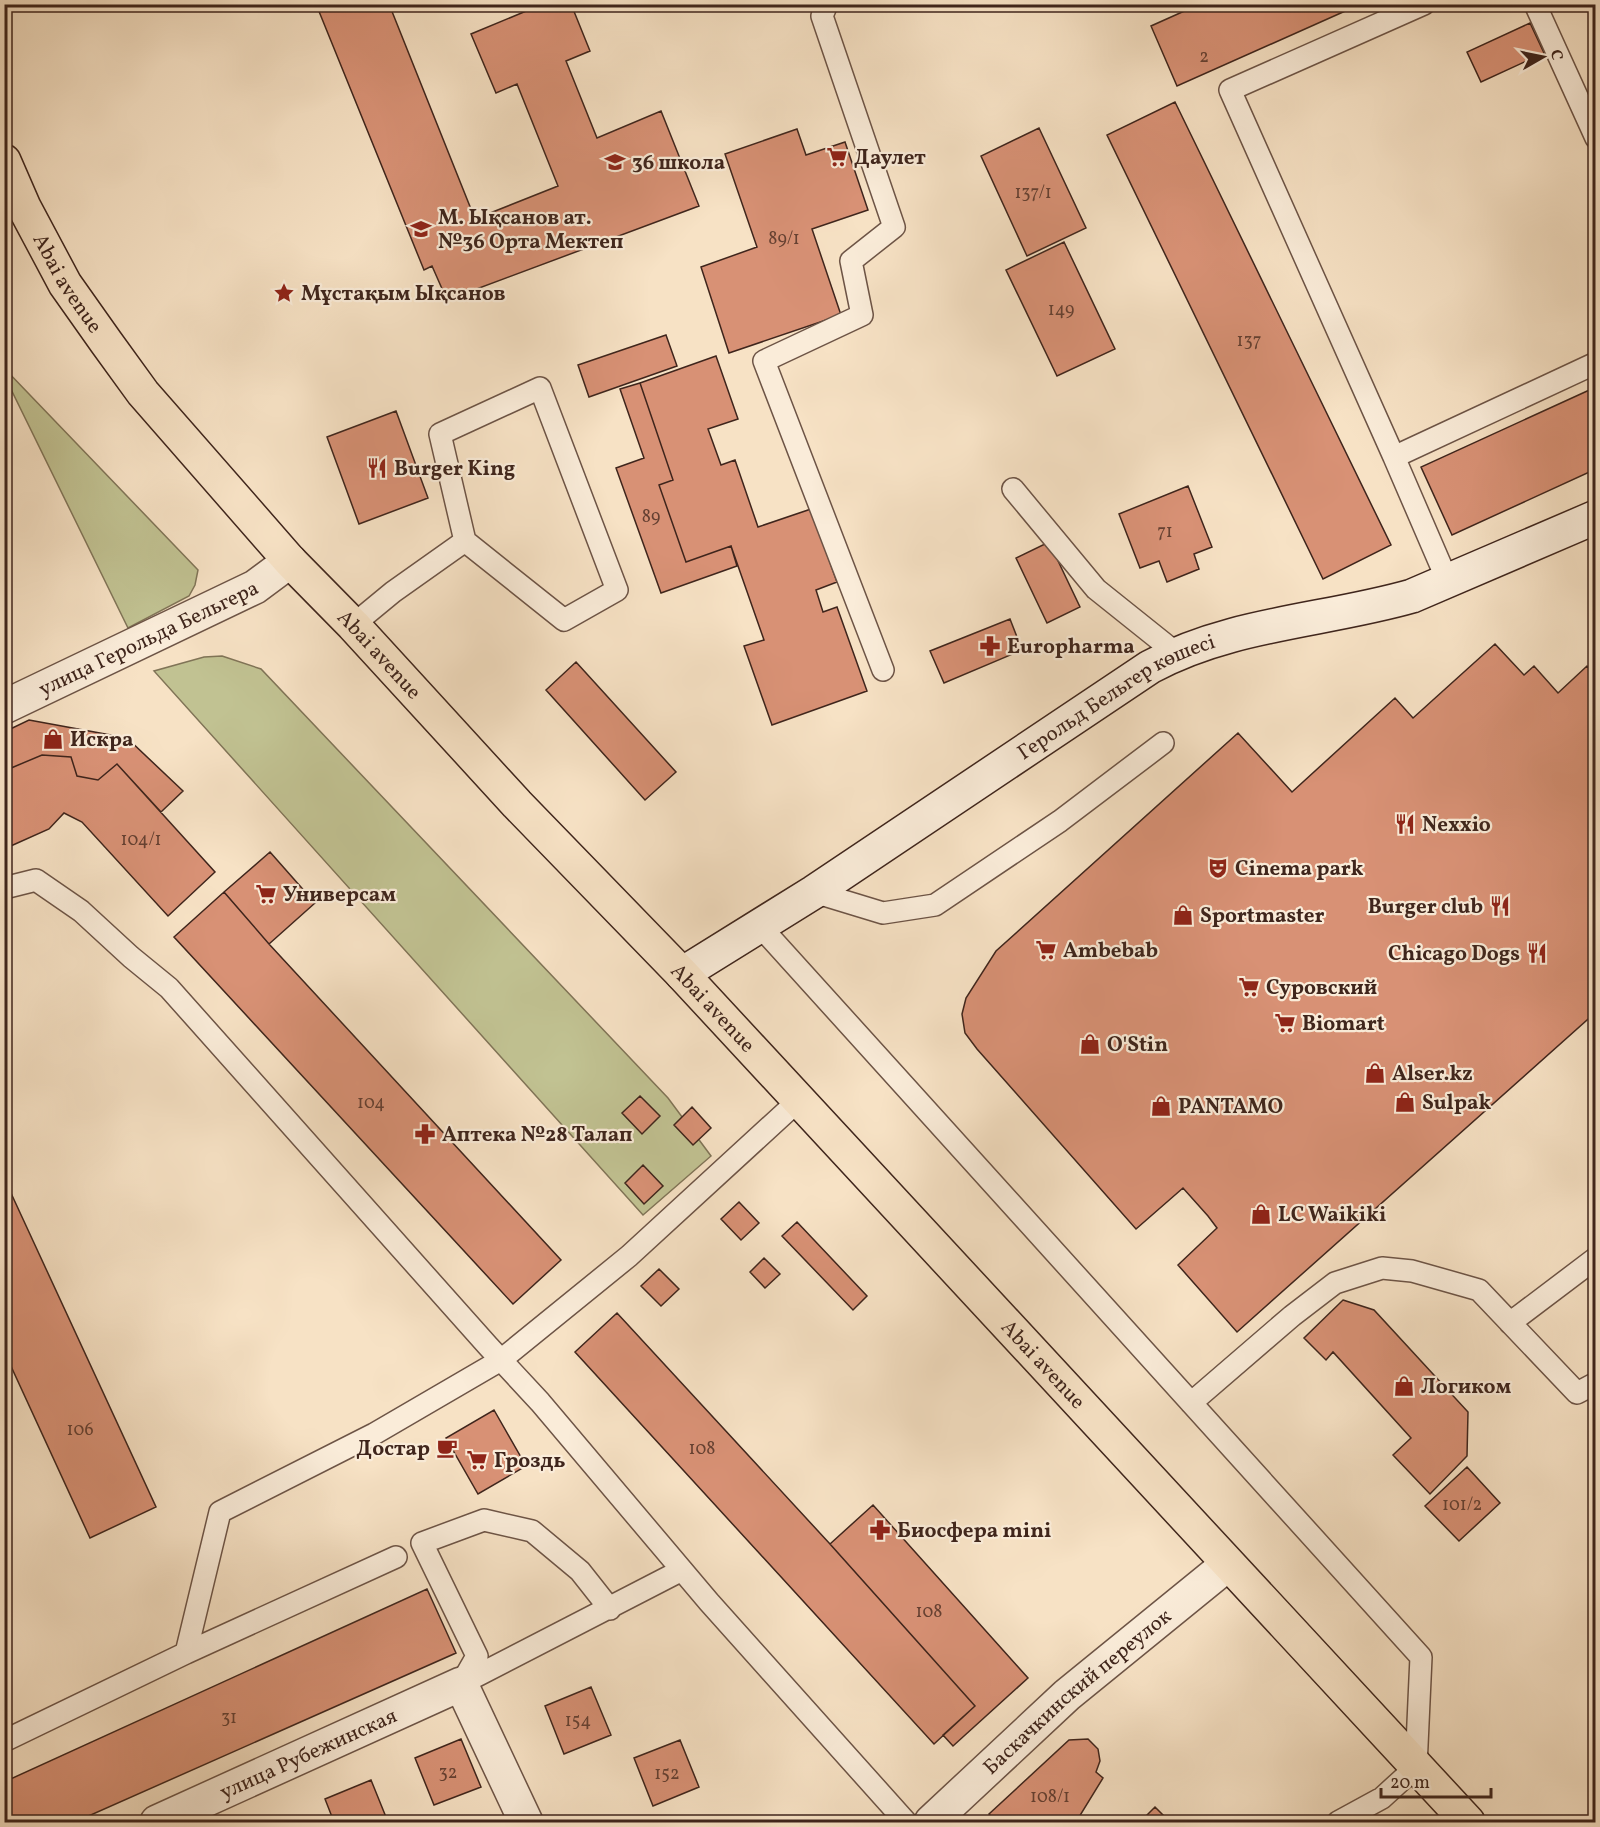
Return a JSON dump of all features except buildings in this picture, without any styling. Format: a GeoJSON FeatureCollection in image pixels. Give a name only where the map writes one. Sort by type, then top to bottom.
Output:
{"type":"FeatureCollection","features":[{"type":"Feature","properties":{"kind":"main road","name":"Abai avenue"},"geometry":{"type":"LineString","coordinates":[[4,161],[14,200],[65,284],[143,393],[290,561],[353,625],[517,804],[682,974],[900,1212],[1468,1822]]}},
{"type":"Feature","properties":{"kind":"street","name":"Герольд Бельгер көшесі"},"geometry":{"type":"LineString","coordinates":[[682,974],[814,892],[1150,668],[1176,653],[1238,633],[1412,596],[1596,517]]}},
{"type":"Feature","properties":{"kind":"street","name":"улица Герольда Бельгера"},"geometry":{"type":"LineString","coordinates":[[4,707],[255,587],[290,561]]}},
{"type":"Feature","properties":{"kind":"street","name":"Баскачкинский переулок"},"geometry":{"type":"LineString","coordinates":[[931,1822],[1067,1695],[1228,1564]]}},
{"type":"Feature","properties":{"kind":"street","name":"улица Рубежинская"},"geometry":{"type":"LineString","coordinates":[[157,1822],[461,1684]]}},
{"type":"Feature","properties":{"kind":"street"},"geometry":{"type":"LineString","coordinates":[[461,1684],[526,1822]]}},
{"type":"Feature","properties":{"kind":"lane"},"geometry":{"type":"LineString","coordinates":[[827,4],[822,16],[894,227],[851,261],[862,315],[764,362],[884,670]]}},
{"type":"Feature","properties":{"kind":"lane"},"geometry":{"type":"LineString","coordinates":[[1424,4],[1230,90],[1448,582]]}},
{"type":"Feature","properties":{"kind":"lane"},"geometry":{"type":"LineString","coordinates":[[1535,4],[1596,138]]}},
{"type":"Feature","properties":{"kind":"lane"},"geometry":{"type":"LineString","coordinates":[[1394,457],[1596,363]]}},
{"type":"Feature","properties":{"kind":"lane"},"geometry":{"type":"LineString","coordinates":[[540,388],[616,590],[564,620],[465,541],[440,434],[540,388]]}},
{"type":"Feature","properties":{"kind":"lane"},"geometry":{"type":"LineString","coordinates":[[1013,489],[1095,589],[1176,653]]}},
{"type":"Feature","properties":{"kind":"lane"},"geometry":{"type":"LineString","coordinates":[[353,625],[393,592],[465,541]]}},
{"type":"Feature","properties":{"kind":"lane"},"geometry":{"type":"LineString","coordinates":[[814,892],[883,913],[935,905],[1060,821],[1163,743]]}},
{"type":"Feature","properties":{"kind":"lane"},"geometry":{"type":"LineString","coordinates":[[4,888],[36,880],[81,911],[169,988],[540,1402],[682,1570],[906,1822]]}},
{"type":"Feature","properties":{"kind":"lane"},"geometry":{"type":"LineString","coordinates":[[759,925],[1421,1657],[1416,1767],[1382,1798],[1338,1822]]}},
{"type":"Feature","properties":{"kind":"lane"},"geometry":{"type":"LineString","coordinates":[[186,1653],[220,1512],[374,1434],[501,1360],[629,1256],[799,1100]]}},
{"type":"Feature","properties":{"kind":"lane"},"geometry":{"type":"LineString","coordinates":[[1510,1323],[1596,1258]]}},
{"type":"Feature","properties":{"kind":"lane"},"geometry":{"type":"LineString","coordinates":[[1191,1403],[1292,1316],[1335,1283],[1382,1268],[1412,1271],[1479,1290],[1576,1393],[1596,1383]]}},
{"type":"Feature","properties":{"kind":"lane"},"geometry":{"type":"LineString","coordinates":[[461,1684],[477,1656],[422,1543],[484,1520],[532,1531],[580,1571],[610,1609]]}},
{"type":"Feature","properties":{"kind":"lane"},"geometry":{"type":"LineString","coordinates":[[4,1741],[186,1653],[396,1557]]}},
{"type":"Feature","properties":{"kind":"lane"},"geometry":{"type":"LineString","coordinates":[[461,1684],[682,1570]]}},
{"type":"Feature","properties":{"kind":"green space"},"geometry":{"type":"Polygon","coordinates":[[[5,369],[198,570],[195,585],[189,596],[128,628],[5,377],[5,369]]]}},
{"type":"Feature","properties":{"kind":"green space"},"geometry":{"type":"Polygon","coordinates":[[[222,656],[261,669],[668,1098],[711,1156],[643,1215],[154,671],[204,657],[222,656]]]}},
{"type":"Feature","properties":{"kind":"place","name":"Даулет"},"geometry":{"type":"Point","coordinates":[837,157]}},
{"type":"Feature","properties":{"kind":"place","name":"36 школа"},"geometry":{"type":"Point","coordinates":[615,162]}},
{"type":"Feature","properties":{"kind":"place","name":"М. Ықсанов ат. №36 Орта Мектеп"},"geometry":{"type":"Point","coordinates":[421,229]}},
{"type":"Feature","properties":{"kind":"place","name":"Мұстақым Ықсанов"},"geometry":{"type":"Point","coordinates":[284,293]}},
{"type":"Feature","properties":{"kind":"place","name":"Burger King"},"geometry":{"type":"Point","coordinates":[377,468]}},
{"type":"Feature","properties":{"kind":"place","name":"Europharma"},"geometry":{"type":"Point","coordinates":[990,646]}},
{"type":"Feature","properties":{"kind":"place","name":"Искра"},"geometry":{"type":"Point","coordinates":[53,739]}},
{"type":"Feature","properties":{"kind":"place","name":"Nexxio"},"geometry":{"type":"Point","coordinates":[1405,824]}},
{"type":"Feature","properties":{"kind":"place","name":"Cinema park"},"geometry":{"type":"Point","coordinates":[1218,868]}},
{"type":"Feature","properties":{"kind":"place","name":"Универсам"},"geometry":{"type":"Point","coordinates":[266,894]}},
{"type":"Feature","properties":{"kind":"place","name":"Burger club"},"geometry":{"type":"Point","coordinates":[1500,906]}},
{"type":"Feature","properties":{"kind":"place","name":"Sportmaster"},"geometry":{"type":"Point","coordinates":[1183,915]}},
{"type":"Feature","properties":{"kind":"place","name":"Ambebab"},"geometry":{"type":"Point","coordinates":[1046,950]}},
{"type":"Feature","properties":{"kind":"place","name":"Chicago Dogs"},"geometry":{"type":"Point","coordinates":[1537,953]}},
{"type":"Feature","properties":{"kind":"place","name":"Суровский"},"geometry":{"type":"Point","coordinates":[1249,987]}},
{"type":"Feature","properties":{"kind":"place","name":"Biomart"},"geometry":{"type":"Point","coordinates":[1285,1023]}},
{"type":"Feature","properties":{"kind":"place","name":"O'Stin"},"geometry":{"type":"Point","coordinates":[1090,1044]}},
{"type":"Feature","properties":{"kind":"place","name":"Alser.kz"},"geometry":{"type":"Point","coordinates":[1375,1073]}},
{"type":"Feature","properties":{"kind":"place","name":"Sulpak"},"geometry":{"type":"Point","coordinates":[1405,1102]}},
{"type":"Feature","properties":{"kind":"place","name":"PANTAMO"},"geometry":{"type":"Point","coordinates":[1161,1106]}},
{"type":"Feature","properties":{"kind":"place","name":"Аптека №28 Талап"},"geometry":{"type":"Point","coordinates":[425,1134]}},
{"type":"Feature","properties":{"kind":"place","name":"LC Waikiki"},"geometry":{"type":"Point","coordinates":[1261,1214]}},
{"type":"Feature","properties":{"kind":"place","name":"Логиком"},"geometry":{"type":"Point","coordinates":[1404,1386]}},
{"type":"Feature","properties":{"kind":"place","name":"Достар"},"geometry":{"type":"Point","coordinates":[447,1448]}},
{"type":"Feature","properties":{"kind":"place","name":"Гроздь"},"geometry":{"type":"Point","coordinates":[477,1460]}},
{"type":"Feature","properties":{"kind":"place","name":"Биосфера mini"},"geometry":{"type":"Point","coordinates":[880,1530]}}]}
